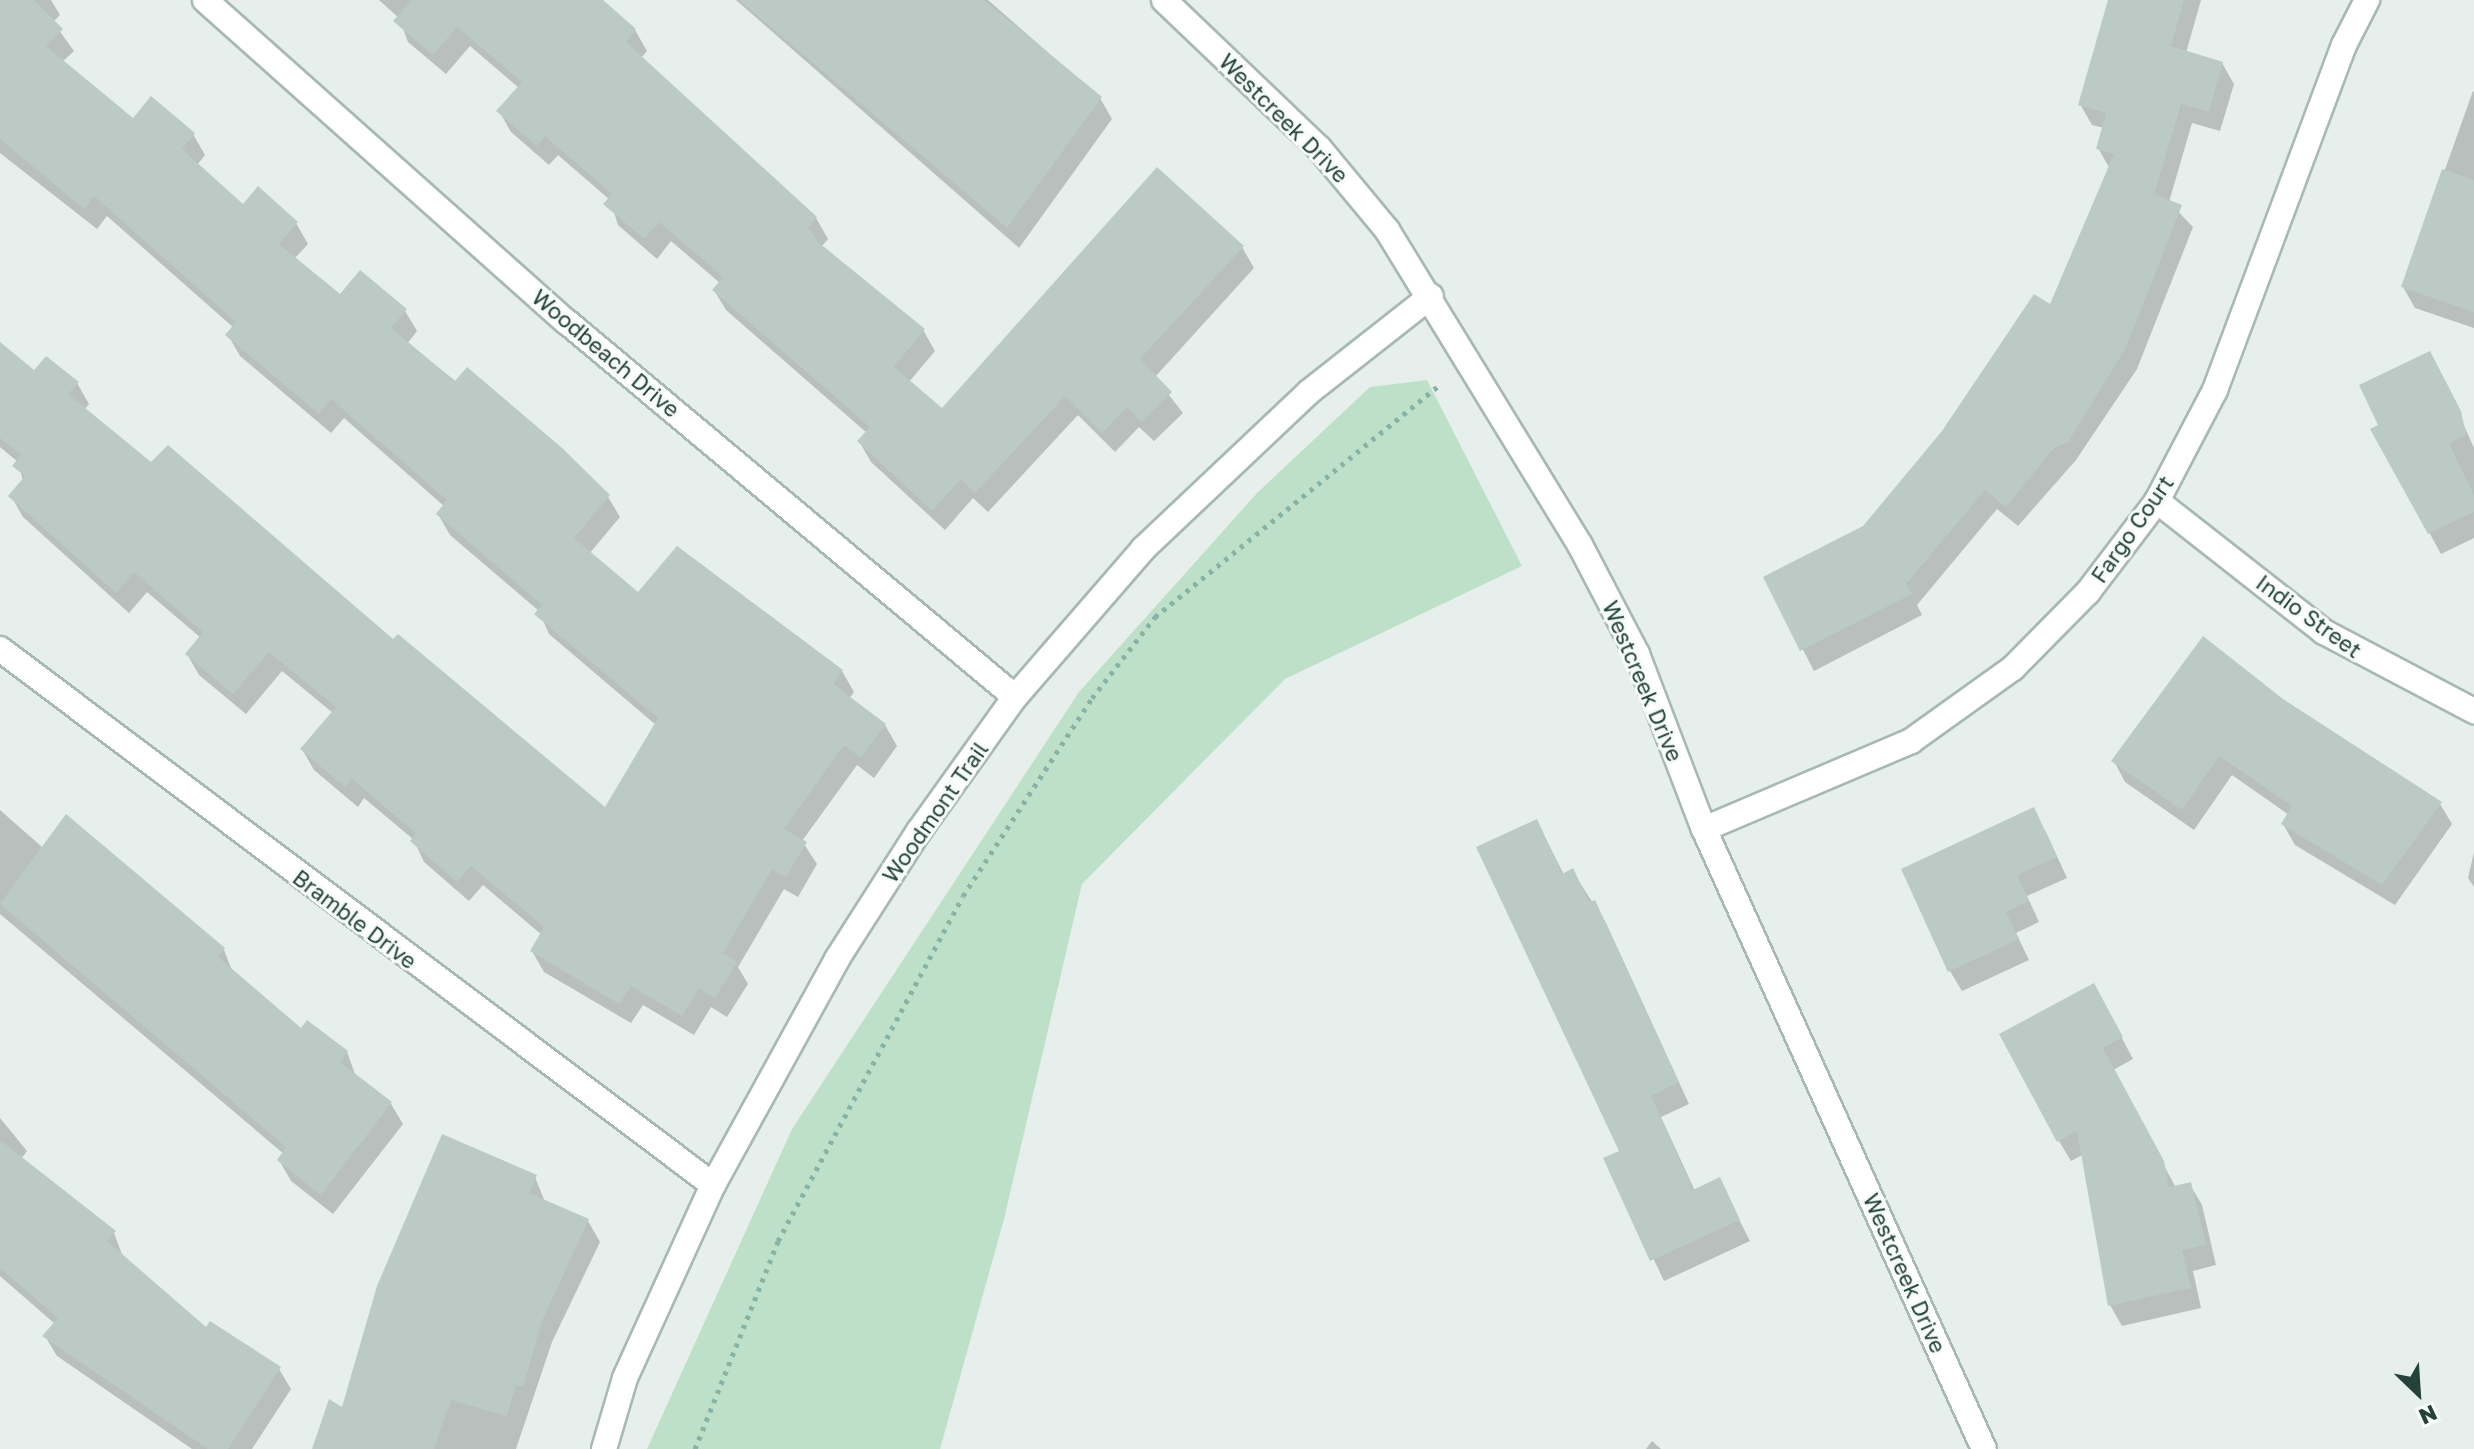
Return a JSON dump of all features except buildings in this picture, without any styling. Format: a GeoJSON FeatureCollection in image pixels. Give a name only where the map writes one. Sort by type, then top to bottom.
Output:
{"type":"FeatureCollection","features":[{"type":"Feature","properties":{"kind":"street","name":"Woodbeach Drive"},"geometry":{"type":"LineString","coordinates":[[205,0],[567,322],[1015,697]]}},
{"type":"Feature","properties":{"kind":"street","name":"Westcreek Drive"},"geometry":{"type":"LineString","coordinates":[[1164,0],[1319,148],[1431,296],[1508,423],[1637,654],[1704,829],[1984,1449]]}},
{"type":"Feature","properties":{"kind":"street","name":"Fargo Court"},"geometry":{"type":"LineString","coordinates":[[1704,829],[1911,741],[2013,668],[2088,592],[2157,501],[2215,390],[2344,45],[2367,0]]}},
{"type":"Feature","properties":{"kind":"street","name":"Woodmont Trail"},"geometry":{"type":"LineString","coordinates":[[604,1449],[625,1378],[713,1185],[837,959],[1015,697],[1143,549],[1309,392],[1431,296]]}},
{"type":"Feature","properties":{"kind":"street","name":"Indio Street"},"geometry":{"type":"LineString","coordinates":[[2157,501],[2324,632],[2474,711]]}},
{"type":"Feature","properties":{"kind":"street","name":"Bramble Drive"},"geometry":{"type":"LineString","coordinates":[[0,649],[713,1185]]}},
{"type":"Feature","properties":{"kind":"path"},"geometry":{"type":"LineString","coordinates":[[695,1449],[778,1241],[963,896],[1092,698],[1155,617],[1470,360]]}},
{"type":"Feature","properties":{"kind":"green space"},"geometry":{"type":"Polygon","coordinates":[[[1427,380],[1522,566],[1285,679],[1082,884],[1004,1219],[940,1449],[647,1449],[792,1129],[1079,692],[1258,492],[1370,387],[1427,380]]]}}]}
